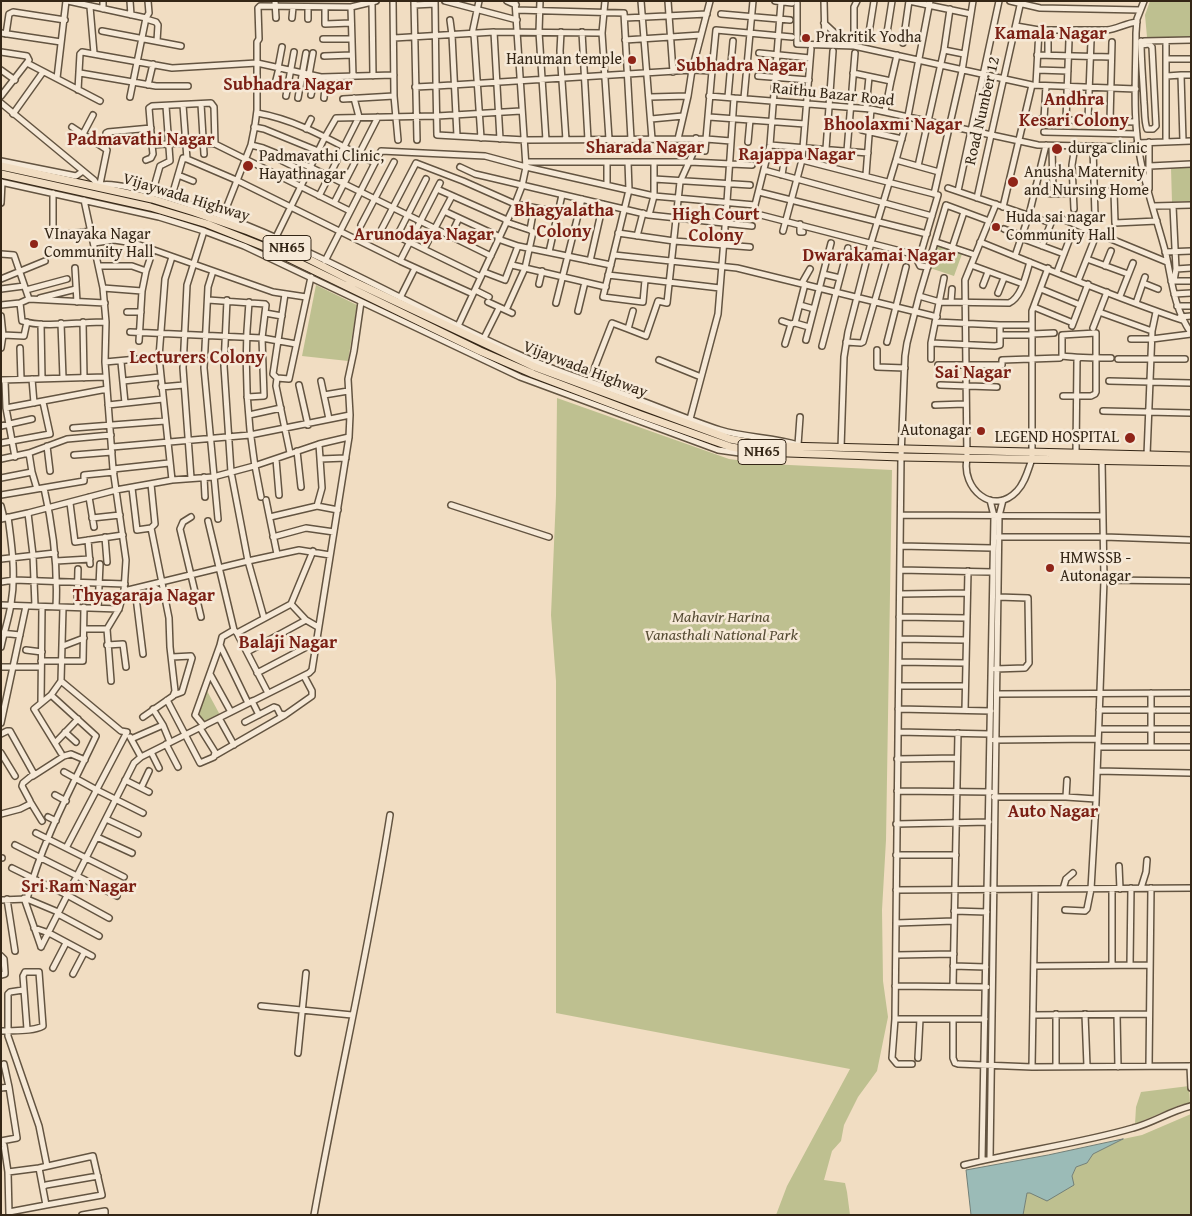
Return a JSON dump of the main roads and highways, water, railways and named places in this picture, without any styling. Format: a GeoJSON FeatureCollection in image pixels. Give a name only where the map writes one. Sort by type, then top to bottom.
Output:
{"type":"FeatureCollection","features":[{"type":"Feature","properties":{"kind":"highway","name":"Vijaywada Highway"},"geometry":{"type":"LineString","coordinates":[[1,166],[99,185],[152,199],[248,231],[480,351],[533,374],[708,439],[744,450],[757,452],[1033,456],[1191,462]]}},
{"type":"Feature","properties":{"kind":"highway","name":"Vijaywada Highway"},"geometry":{"type":"LineString","coordinates":[[1,174],[174,213],[292,255],[354,282],[535,368],[724,437],[761,444],[902,453]]}},
{"type":"Feature","properties":{"kind":"highway","name":"Vijaywada Highway"},"geometry":{"type":"LineString","coordinates":[[1033,456],[1076,453],[1191,456]]}},
{"type":"Feature","properties":{"kind":"water"},"geometry":{"type":"Polygon","coordinates":[[[1123,1139],[1093,1154],[1087,1163],[1076,1167],[1072,1176],[1074,1185],[1047,1201],[1027,1193],[1023,1215],[971,1215],[966,1170],[1123,1139]]]}},
{"type":"Feature","properties":{"kind":"place","name":"Prakritik Yodha"},"geometry":{"type":"Point","coordinates":[806,38]}},
{"type":"Feature","properties":{"kind":"place","name":"Hanuman temple"},"geometry":{"type":"Point","coordinates":[632,60]}},
{"type":"Feature","properties":{"kind":"place","name":"durga clinic"},"geometry":{"type":"Point","coordinates":[1057,149]}},
{"type":"Feature","properties":{"kind":"place","name":"Padmavathi Clinic, Hayathnagar"},"geometry":{"type":"Point","coordinates":[248,166]}},
{"type":"Feature","properties":{"kind":"place","name":"Anusha Maternity and Nursing Home"},"geometry":{"type":"Point","coordinates":[1013,182]}},
{"type":"Feature","properties":{"kind":"place","name":"Huda sai nagar Community Hall"},"geometry":{"type":"Point","coordinates":[996,227]}},
{"type":"Feature","properties":{"kind":"place","name":"VInayaka Nagar Community Hall"},"geometry":{"type":"Point","coordinates":[34,244]}},
{"type":"Feature","properties":{"kind":"place","name":"Autonagar"},"geometry":{"type":"Point","coordinates":[981,431]}},
{"type":"Feature","properties":{"kind":"place","name":"LEGEND HOSPITAL"},"geometry":{"type":"Point","coordinates":[1130,438]}},
{"type":"Feature","properties":{"kind":"place","name":"HMWSSB - Autonagar"},"geometry":{"type":"Point","coordinates":[1050,568]}},
{"type":"Feature","properties":{"kind":"district","name":"Kamala Nagar"},"geometry":{"type":"Point","coordinates":[1051,34]}},
{"type":"Feature","properties":{"kind":"district","name":"Subhadra Nagar"},"geometry":{"type":"Point","coordinates":[741,66]}},
{"type":"Feature","properties":{"kind":"district","name":"Subhadra Nagar"},"geometry":{"type":"Point","coordinates":[288,85]}},
{"type":"Feature","properties":{"kind":"district","name":"Andhra Kesari Colony"},"geometry":{"type":"Point","coordinates":[1074,110]}},
{"type":"Feature","properties":{"kind":"district","name":"Bhoolaxmi Nagar"},"geometry":{"type":"Point","coordinates":[893,125]}},
{"type":"Feature","properties":{"kind":"district","name":"Padmavathi Nagar"},"geometry":{"type":"Point","coordinates":[141,140]}},
{"type":"Feature","properties":{"kind":"district","name":"Sharada Nagar"},"geometry":{"type":"Point","coordinates":[645,148]}},
{"type":"Feature","properties":{"kind":"district","name":"Rajappa Nagar"},"geometry":{"type":"Point","coordinates":[797,155]}},
{"type":"Feature","properties":{"kind":"district","name":"Bhagyalatha Colony"},"geometry":{"type":"Point","coordinates":[564,221]}},
{"type":"Feature","properties":{"kind":"district","name":"High Court Colony"},"geometry":{"type":"Point","coordinates":[716,225]}},
{"type":"Feature","properties":{"kind":"district","name":"Arunodaya Nagar"},"geometry":{"type":"Point","coordinates":[424,235]}},
{"type":"Feature","properties":{"kind":"district","name":"Dwarakamai Nagar"},"geometry":{"type":"Point","coordinates":[879,256]}},
{"type":"Feature","properties":{"kind":"district","name":"Lecturers Colony"},"geometry":{"type":"Point","coordinates":[197,358]}},
{"type":"Feature","properties":{"kind":"district","name":"Sai Nagar"},"geometry":{"type":"Point","coordinates":[973,373]}},
{"type":"Feature","properties":{"kind":"district","name":"Thyagaraja Nagar"},"geometry":{"type":"Point","coordinates":[144,596]}},
{"type":"Feature","properties":{"kind":"district","name":"Balaji Nagar"},"geometry":{"type":"Point","coordinates":[288,643]}},
{"type":"Feature","properties":{"kind":"district","name":"Auto Nagar"},"geometry":{"type":"Point","coordinates":[1053,812]}},
{"type":"Feature","properties":{"kind":"district","name":"Sri Ram Nagar"},"geometry":{"type":"Point","coordinates":[79,887]}},
{"type":"Feature","properties":{"kind":"park label","name":"Mahavir Harina Vanasthali National Park"},"geometry":{"type":"Point","coordinates":[721,627]}}]}
